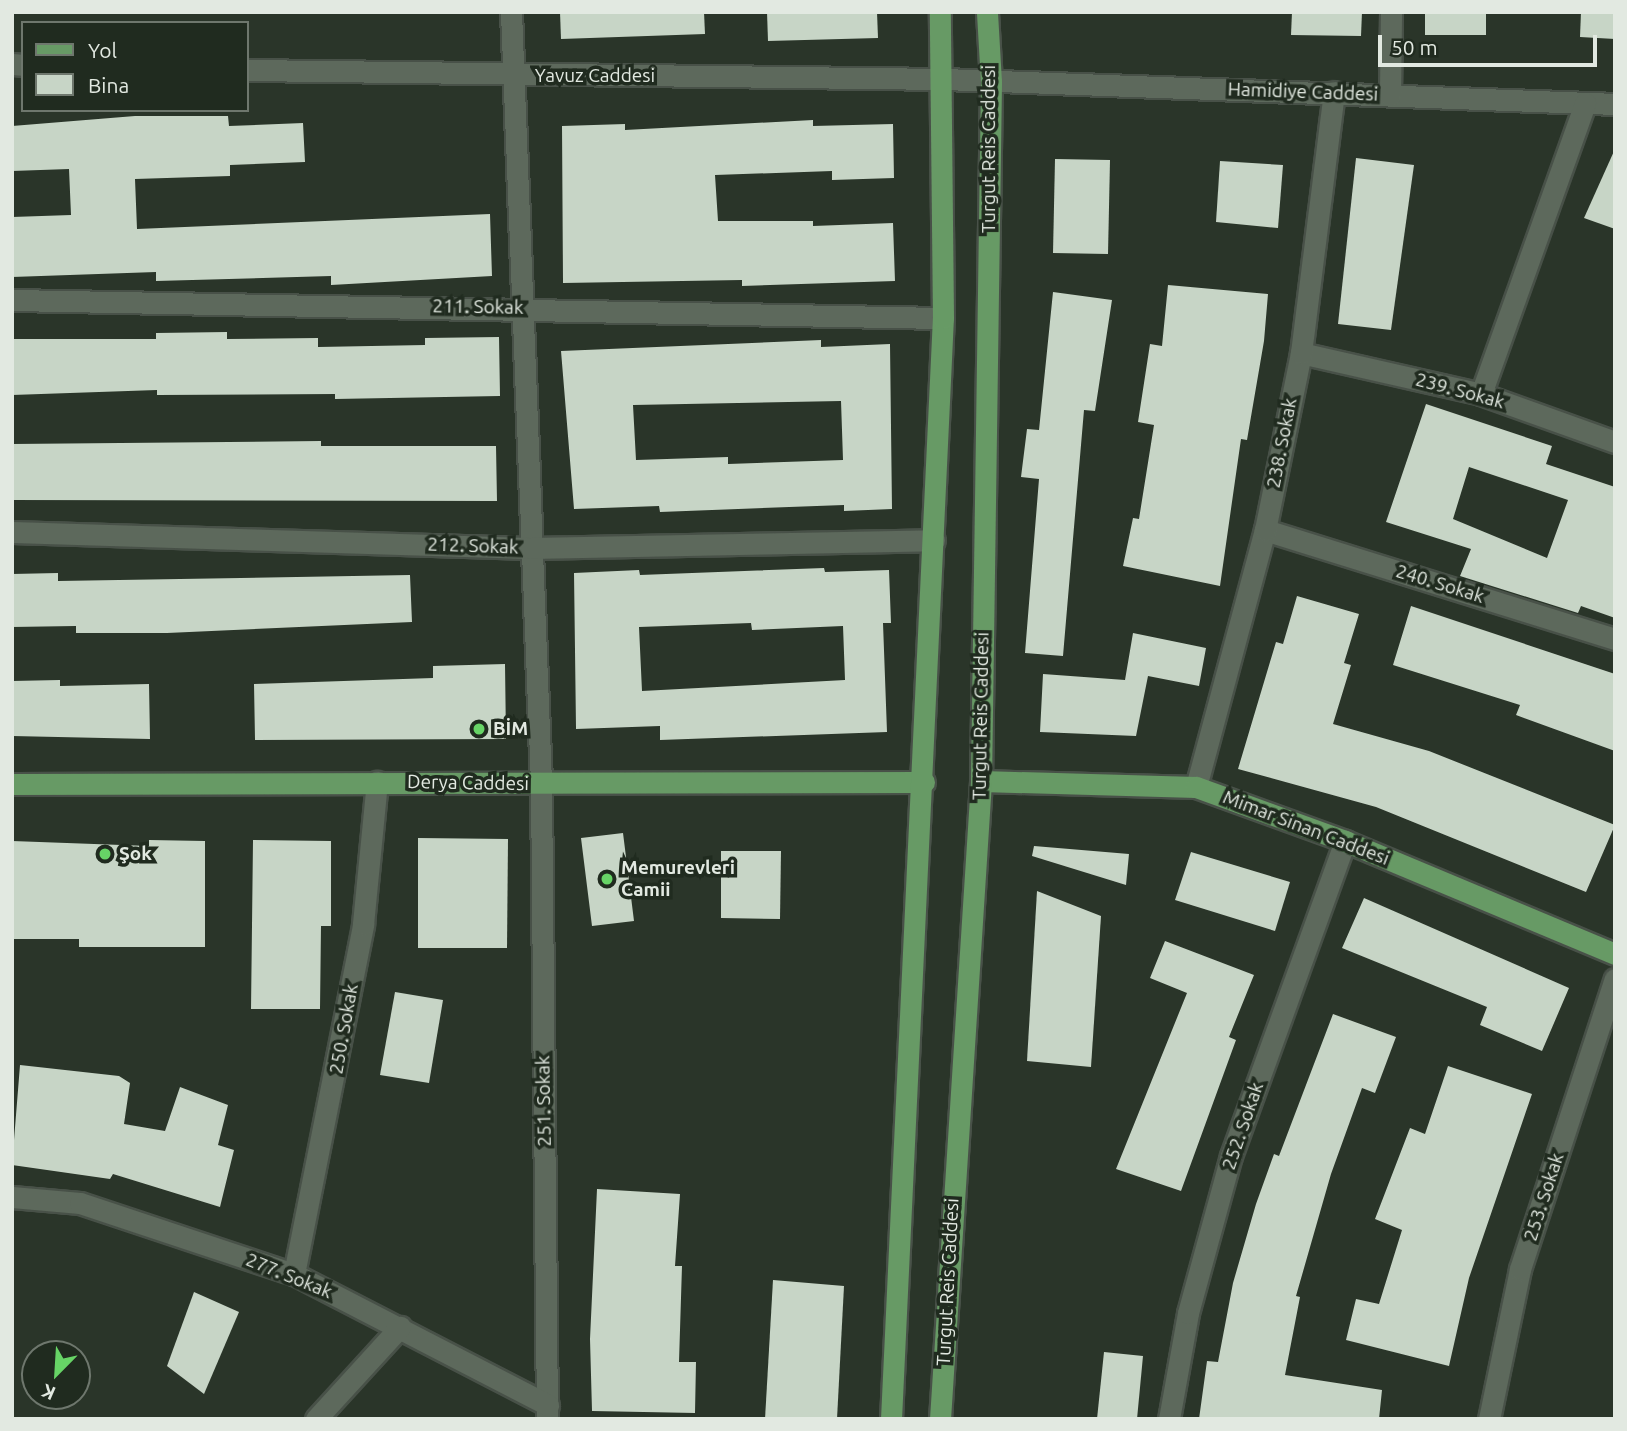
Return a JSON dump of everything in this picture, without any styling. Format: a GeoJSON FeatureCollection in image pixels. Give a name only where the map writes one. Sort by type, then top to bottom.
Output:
{"type":"FeatureCollection","features":[{"type":"Feature","properties":{"kind":"main road"},"geometry":{"type":"LineString","coordinates":[[891,1419],[924,782],[943,318],[944,79],[940,12]]}},
{"type":"Feature","properties":{"kind":"main road","name":"Turgut Reis Caddesi"},"geometry":{"type":"LineString","coordinates":[[940,1419],[981,780],[991,82],[987,12]]}},
{"type":"Feature","properties":{"kind":"main road","name":"Mimar Sinan Caddesi"},"geometry":{"type":"LineString","coordinates":[[981,780],[1196,787],[1345,841],[1615,954]]}},
{"type":"Feature","properties":{"kind":"main road","name":"Derya Caddesi"},"geometry":{"type":"LineString","coordinates":[[12,784],[924,782]]}},
{"type":"Feature","properties":{"kind":"street","name":"251. Sokak"},"geometry":{"type":"LineString","coordinates":[[511,12],[541,783],[548,1412]]}},
{"type":"Feature","properties":{"kind":"street"},"geometry":{"type":"LineString","coordinates":[[1390,96],[1391,12]]}},
{"type":"Feature","properties":{"kind":"street","name":"Yavuz Caddesi"},"geometry":{"type":"LineString","coordinates":[[248,70],[512,76],[944,79],[991,82]]}},
{"type":"Feature","properties":{"kind":"street","name":"Hamidiye Caddesi"},"geometry":{"type":"LineString","coordinates":[[991,82],[1615,104]]}},
{"type":"Feature","properties":{"kind":"street","name":"238. Sokak"},"geometry":{"type":"LineString","coordinates":[[1196,787],[1265,530],[1301,353],[1334,92]]}},
{"type":"Feature","properties":{"kind":"street"},"geometry":{"type":"LineString","coordinates":[[1481,394],[1586,103]]}},
{"type":"Feature","properties":{"kind":"street","name":"211. Sokak"},"geometry":{"type":"LineString","coordinates":[[12,300],[524,307],[943,318]]}},
{"type":"Feature","properties":{"kind":"street","name":"239. Sokak"},"geometry":{"type":"LineString","coordinates":[[1301,353],[1481,394],[1615,442]]}},
{"type":"Feature","properties":{"kind":"street","name":"240. Sokak"},"geometry":{"type":"LineString","coordinates":[[1265,530],[1615,639]]}},
{"type":"Feature","properties":{"kind":"street","name":"212. Sokak"},"geometry":{"type":"LineString","coordinates":[[12,532],[531,548],[934,540]]}},
{"type":"Feature","properties":{"kind":"street","name":"250. Sokak"},"geometry":{"type":"LineString","coordinates":[[294,1274],[363,923],[377,782]]}},
{"type":"Feature","properties":{"kind":"street","name":"252. Sokak"},"geometry":{"type":"LineString","coordinates":[[1169,1419],[1188,1313],[1231,1156],[1345,841]]}},
{"type":"Feature","properties":{"kind":"street","name":"253. Sokak"},"geometry":{"type":"LineString","coordinates":[[1489,1419],[1520,1269],[1615,979]]}},
{"type":"Feature","properties":{"kind":"street","name":"277. Sokak"},"geometry":{"type":"LineString","coordinates":[[12,1197],[80,1203],[294,1274],[400,1326],[548,1412]]}},
{"type":"Feature","properties":{"kind":"street"},"geometry":{"type":"LineString","coordinates":[[317,1419],[400,1326]]}},
{"type":"Feature","properties":{"kind":"building"},"geometry":{"type":"Polygon","coordinates":[[[560,12],[704,12],[705,34],[561,39],[560,12]]]}},
{"type":"Feature","properties":{"kind":"building"},"geometry":{"type":"Polygon","coordinates":[[[767,12],[877,12],[878,38],[768,41],[767,12]]]}},
{"type":"Feature","properties":{"kind":"building"},"geometry":{"type":"Polygon","coordinates":[[[1292,12],[1362,12],[1361,36],[1291,35],[1292,12]]]}},
{"type":"Feature","properties":{"kind":"building"},"geometry":{"type":"Polygon","coordinates":[[[1425,12],[1486,12],[1486,35],[1425,35],[1425,12]]]}},
{"type":"Feature","properties":{"kind":"building"},"geometry":{"type":"Polygon","coordinates":[[[1581,12],[1615,12],[1615,39],[1580,37],[1581,12]]]}},
{"type":"Feature","properties":{"kind":"building"},"geometry":{"type":"Polygon","coordinates":[[[135,116],[228,116],[229,126],[303,123],[305,162],[230,165],[230,176],[135,179],[137,229],[490,214],[492,276],[331,285],[331,276],[156,281],[156,272],[12,277],[12,217],[71,215],[69,169],[12,171],[12,126],[135,116]]]}},
{"type":"Feature","properties":{"kind":"building"},"geometry":{"type":"Polygon","coordinates":[[[813,120],[813,126],[893,124],[894,178],[832,180],[832,171],[715,175],[718,221],[813,221],[813,226],[893,223],[895,281],[742,286],[742,280],[563,283],[562,126],[625,124],[625,130],[813,120]]]}},
{"type":"Feature","properties":{"kind":"building"},"geometry":{"type":"Polygon","coordinates":[[[1615,149],[1615,229],[1584,218],[1615,149]]]}},
{"type":"Feature","properties":{"kind":"building"},"geometry":{"type":"Polygon","coordinates":[[[1356,158],[1414,165],[1391,330],[1338,324],[1356,158]]]}},
{"type":"Feature","properties":{"kind":"building"},"geometry":{"type":"Polygon","coordinates":[[[1055,159],[1110,160],[1108,254],[1053,253],[1055,159]]]}},
{"type":"Feature","properties":{"kind":"building"},"geometry":{"type":"Polygon","coordinates":[[[1220,161],[1283,165],[1278,228],[1216,222],[1220,161]]]}},
{"type":"Feature","properties":{"kind":"building"},"geometry":{"type":"Polygon","coordinates":[[[1168,285],[1268,294],[1264,341],[1247,440],[1241,439],[1220,586],[1123,566],[1133,518],[1139,519],[1154,425],[1138,422],[1150,344],[1162,346],[1168,285]]]}},
{"type":"Feature","properties":{"kind":"building"},"geometry":{"type":"Polygon","coordinates":[[[1053,292],[1112,300],[1095,411],[1084,410],[1063,656],[1025,653],[1039,479],[1021,477],[1027,429],[1039,430],[1053,292]]]}},
{"type":"Feature","properties":{"kind":"building"},"geometry":{"type":"Polygon","coordinates":[[[227,332],[227,339],[318,338],[318,347],[425,345],[425,338],[499,337],[500,396],[335,399],[335,394],[157,395],[157,390],[12,395],[12,339],[156,339],[156,333],[227,332]]]}},
{"type":"Feature","properties":{"kind":"building"},"geometry":{"type":"Polygon","coordinates":[[[821,340],[821,347],[890,344],[892,509],[844,511],[844,505],[660,512],[659,506],[574,509],[561,351],[821,340]],[[841,401],[633,405],[636,460],[728,457],[728,464],[843,460],[841,401]]]}},
{"type":"Feature","properties":{"kind":"building"},"geometry":{"type":"Polygon","coordinates":[[[1426,404],[1552,446],[1546,464],[1615,487],[1615,618],[1581,606],[1578,613],[1460,576],[1471,549],[1386,522],[1426,404]],[[1469,467],[1453,519],[1547,558],[1568,500],[1469,467]]]}},
{"type":"Feature","properties":{"kind":"building"},"geometry":{"type":"Polygon","coordinates":[[[321,441],[321,446],[496,446],[497,501],[12,500],[12,444],[321,441]]]}},
{"type":"Feature","properties":{"kind":"building"},"geometry":{"type":"Polygon","coordinates":[[[824,568],[825,572],[889,570],[891,623],[883,623],[887,732],[660,740],[660,726],[576,729],[574,573],[639,570],[640,575],[824,568]],[[751,623],[639,627],[642,691],[845,680],[843,626],[752,630],[751,623]]]}},
{"type":"Feature","properties":{"kind":"building"},"geometry":{"type":"Polygon","coordinates":[[[58,573],[58,581],[410,575],[412,622],[167,633],[76,633],[76,626],[12,627],[12,574],[58,573]]]}},
{"type":"Feature","properties":{"kind":"building"},"geometry":{"type":"Polygon","coordinates":[[[1297,596],[1359,614],[1344,663],[1351,665],[1333,724],[1429,751],[1615,825],[1586,892],[1376,807],[1238,769],[1276,642],[1283,644],[1297,596]]]}},
{"type":"Feature","properties":{"kind":"building"},"geometry":{"type":"Polygon","coordinates":[[[1411,606],[1615,674],[1615,751],[1516,715],[1520,705],[1393,665],[1411,606]]]}},
{"type":"Feature","properties":{"kind":"building"},"geometry":{"type":"Polygon","coordinates":[[[1133,633],[1206,648],[1199,686],[1148,676],[1136,736],[1040,732],[1043,674],[1125,680],[1133,633]]]}},
{"type":"Feature","properties":{"kind":"building"},"geometry":{"type":"Polygon","coordinates":[[[505,664],[506,739],[255,740],[254,684],[433,678],[433,666],[505,664]]]}},
{"type":"Feature","properties":{"kind":"building"},"geometry":{"type":"Polygon","coordinates":[[[60,680],[60,686],[149,684],[150,739],[12,736],[12,681],[60,680]]]}},
{"type":"Feature","properties":{"kind":"building","name":"Memurevleri Camii"},"geometry":{"type":"Polygon","coordinates":[[[623,833],[634,921],[592,926],[581,838],[623,833]]]}},
{"type":"Feature","properties":{"kind":"building"},"geometry":{"type":"Polygon","coordinates":[[[418,838],[508,839],[507,948],[418,948],[418,838]]]}},
{"type":"Feature","properties":{"kind":"building"},"geometry":{"type":"Polygon","coordinates":[[[149,840],[205,841],[205,947],[79,947],[79,939],[12,939],[12,841],[149,846],[149,840]]]}},
{"type":"Feature","properties":{"kind":"building"},"geometry":{"type":"Polygon","coordinates":[[[253,840],[331,841],[331,926],[321,926],[320,1009],[251,1009],[253,840]]]}},
{"type":"Feature","properties":{"kind":"building"},"geometry":{"type":"Polygon","coordinates":[[[1034,846],[1129,854],[1126,885],[1032,856],[1034,846]]]}},
{"type":"Feature","properties":{"kind":"building"},"geometry":{"type":"Polygon","coordinates":[[[721,851],[781,851],[780,919],[721,918],[721,851]]]}},
{"type":"Feature","properties":{"kind":"building"},"geometry":{"type":"Polygon","coordinates":[[[1191,852],[1290,882],[1275,931],[1175,900],[1191,852]]]}},
{"type":"Feature","properties":{"kind":"building"},"geometry":{"type":"Polygon","coordinates":[[[1037,891],[1101,916],[1091,1067],[1027,1061],[1037,891]]]}},
{"type":"Feature","properties":{"kind":"building"},"geometry":{"type":"Polygon","coordinates":[[[1364,898],[1569,988],[1542,1051],[1480,1025],[1487,1007],[1342,948],[1364,898]]]}},
{"type":"Feature","properties":{"kind":"building"},"geometry":{"type":"Polygon","coordinates":[[[1165,941],[1254,975],[1229,1037],[1236,1040],[1181,1191],[1116,1169],[1187,993],[1150,978],[1165,941]]]}},
{"type":"Feature","properties":{"kind":"building"},"geometry":{"type":"Polygon","coordinates":[[[395,992],[443,1000],[429,1083],[380,1075],[395,992]]]}},
{"type":"Feature","properties":{"kind":"building"},"geometry":{"type":"Polygon","coordinates":[[[1333,1014],[1396,1037],[1375,1093],[1362,1088],[1331,1174],[1296,1296],[1300,1297],[1285,1375],[1382,1390],[1379,1419],[1199,1419],[1207,1361],[1218,1362],[1233,1283],[1256,1204],[1274,1154],[1279,1156],[1333,1014]]]}},
{"type":"Feature","properties":{"kind":"building"},"geometry":{"type":"Polygon","coordinates":[[[20,1065],[119,1076],[130,1083],[124,1124],[165,1131],[180,1087],[228,1105],[218,1145],[234,1150],[220,1207],[113,1174],[110,1179],[12,1165],[20,1065]]]}},
{"type":"Feature","properties":{"kind":"building"},"geometry":{"type":"Polygon","coordinates":[[[1448,1066],[1532,1094],[1469,1278],[1449,1366],[1346,1340],[1356,1299],[1379,1304],[1402,1230],[1375,1219],[1410,1128],[1425,1134],[1448,1066]]]}},
{"type":"Feature","properties":{"kind":"building"},"geometry":{"type":"Polygon","coordinates":[[[597,1189],[680,1194],[675,1266],[682,1266],[679,1362],[696,1362],[695,1413],[592,1411],[590,1339],[597,1189]]]}},
{"type":"Feature","properties":{"kind":"building"},"geometry":{"type":"Polygon","coordinates":[[[773,1280],[844,1286],[837,1419],[765,1419],[773,1280]]]}},
{"type":"Feature","properties":{"kind":"building"},"geometry":{"type":"Polygon","coordinates":[[[194,1292],[239,1312],[204,1394],[167,1366],[194,1292]]]}},
{"type":"Feature","properties":{"kind":"building"},"geometry":{"type":"Polygon","coordinates":[[[1104,1352],[1143,1356],[1137,1419],[1097,1419],[1104,1352]]]}},
{"type":"Feature","properties":{"kind":"place","name":"BİM"},"geometry":{"type":"Point","coordinates":[479,729]}},
{"type":"Feature","properties":{"kind":"place","name":"Şok"},"geometry":{"type":"Point","coordinates":[105,854]}},
{"type":"Feature","properties":{"kind":"place","name":"Memurevleri Camii"},"geometry":{"type":"Point","coordinates":[607,879]}}]}
